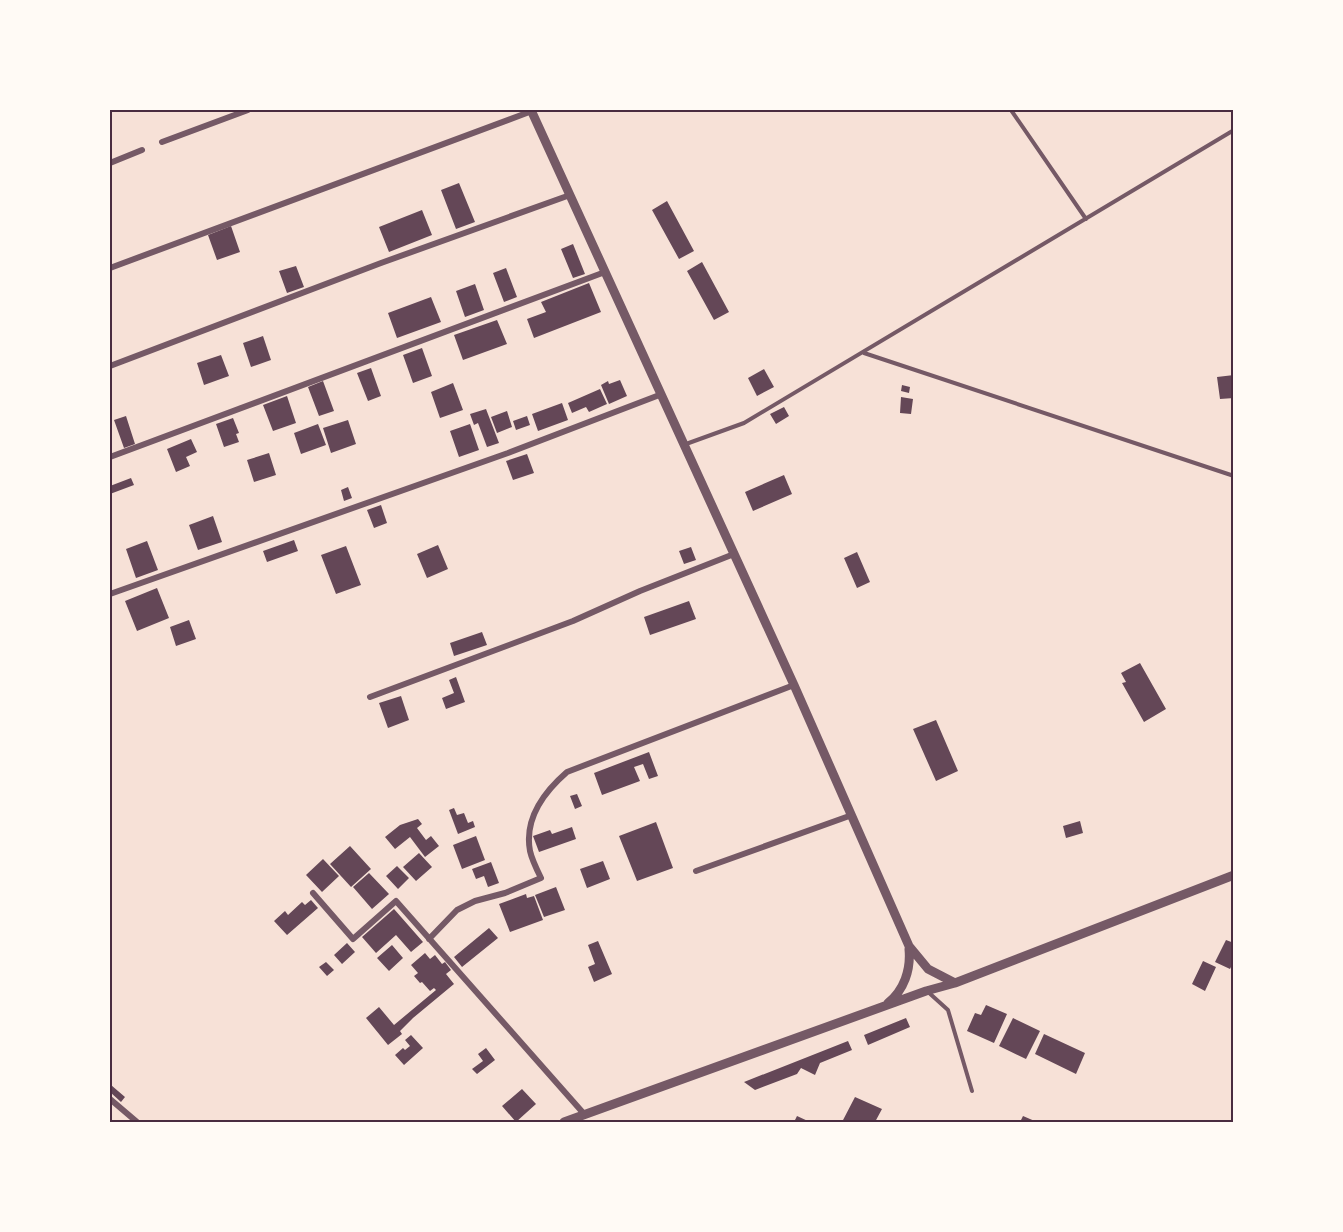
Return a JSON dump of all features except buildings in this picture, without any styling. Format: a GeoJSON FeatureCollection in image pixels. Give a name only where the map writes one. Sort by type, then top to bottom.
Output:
{"type":"FeatureCollection","features":[{"type":"Feature","properties":{"kind":"street"},"geometry":{"type":"LineString","coordinates":[[162,142],[248,110]]}},
{"type":"Feature","properties":{"kind":"street"},"geometry":{"type":"LineString","coordinates":[[110,268],[531,110],[794,685],[909,946],[928,969],[955,982]]}},
{"type":"Feature","properties":{"kind":"street"},"geometry":{"type":"LineString","coordinates":[[110,163],[142,150]]}},
{"type":"Feature","properties":{"kind":"street"},"geometry":{"type":"LineString","coordinates":[[110,366],[381,262],[570,195]]}},
{"type":"Feature","properties":{"kind":"street"},"geometry":{"type":"LineString","coordinates":[[110,457],[605,272]]}},
{"type":"Feature","properties":{"kind":"street"},"geometry":{"type":"LineString","coordinates":[[110,594],[508,453],[662,394]]}},
{"type":"Feature","properties":{"kind":"street"},"geometry":{"type":"LineString","coordinates":[[370,697],[573,621],[640,591],[734,554]]}},
{"type":"Feature","properties":{"kind":"street"},"geometry":{"type":"LineString","coordinates":[[429,939],[458,910],[475,901],[505,893],[541,878],[531,852],[529,829],[538,805],[553,784],[567,772],[794,685]]}},
{"type":"Feature","properties":{"kind":"street"},"geometry":{"type":"LineString","coordinates":[[696,871],[852,816]]}},
{"type":"Feature","properties":{"kind":"street"},"geometry":{"type":"LineString","coordinates":[[564,1122],[955,982],[1233,875]]}},
{"type":"Feature","properties":{"kind":"street"},"geometry":{"type":"LineString","coordinates":[[313,893],[353,939],[396,901],[585,1115]]}},
{"type":"Feature","properties":{"kind":"street"},"geometry":{"type":"LineString","coordinates":[[884,1007],[898,993],[907,975],[909,946]]}},
{"type":"Feature","properties":{"kind":"street"},"geometry":{"type":"LineString","coordinates":[[110,1099],[137,1122]]}},
{"type":"Feature","properties":{"kind":"lane"},"geometry":{"type":"LineString","coordinates":[[1011,110],[1086,219]]}},
{"type":"Feature","properties":{"kind":"lane"},"geometry":{"type":"LineString","coordinates":[[685,444],[744,423],[1233,130]]}},
{"type":"Feature","properties":{"kind":"lane"},"geometry":{"type":"LineString","coordinates":[[864,353],[1233,476]]}},
{"type":"Feature","properties":{"kind":"lane"},"geometry":{"type":"LineString","coordinates":[[926,991],[948,1010],[972,1091]]}}]}
